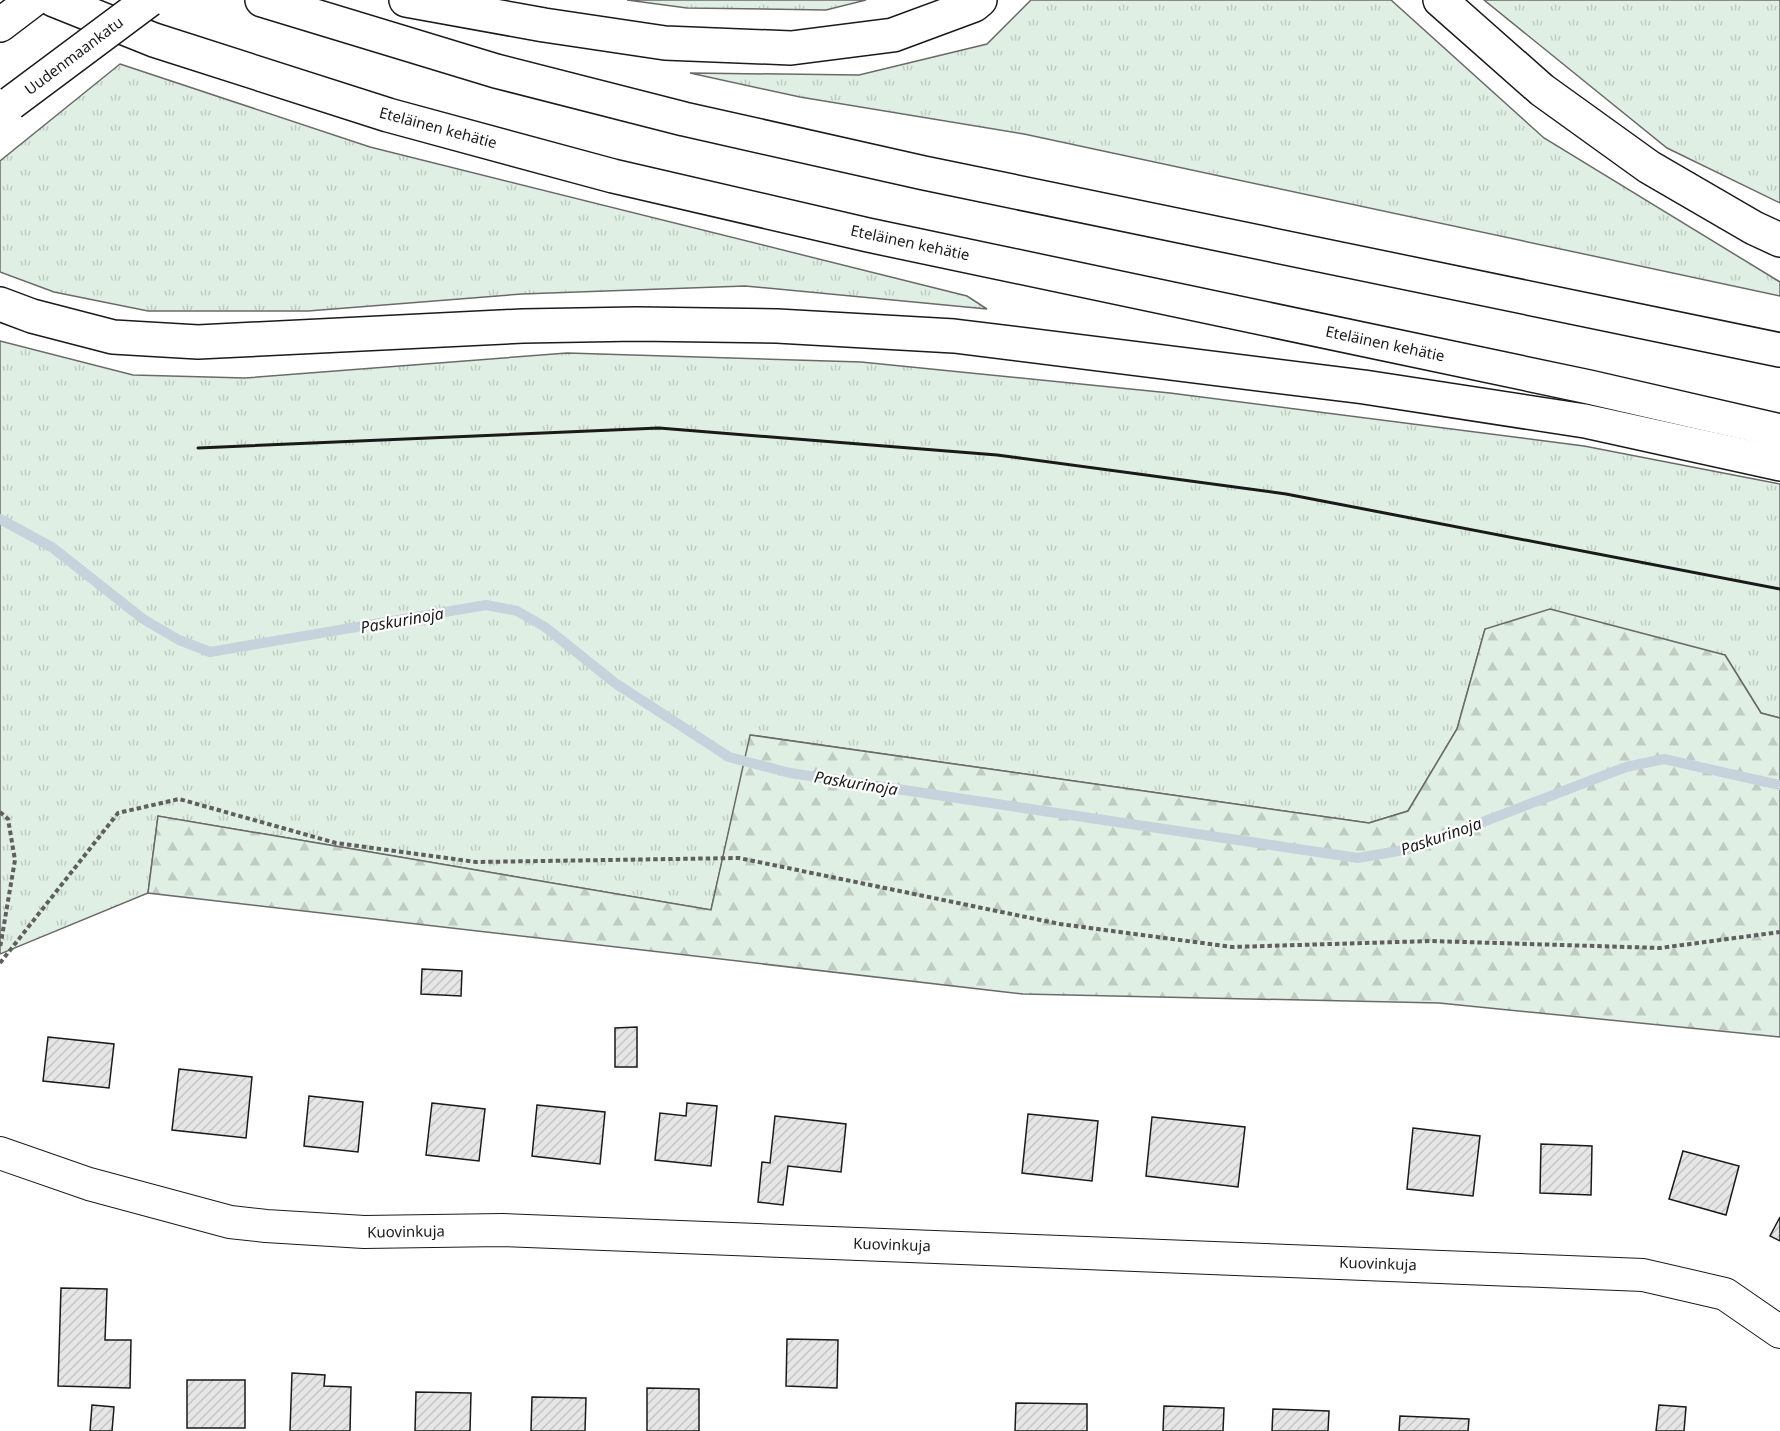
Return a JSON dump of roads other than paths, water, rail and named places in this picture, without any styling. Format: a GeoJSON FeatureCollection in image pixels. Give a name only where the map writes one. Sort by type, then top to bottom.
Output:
{"type":"FeatureCollection","features":[{"type":"Feature","properties":{"kind":"main road"},"geometry":{"type":"LineString","coordinates":[[0,25],[33,0]]}},
{"type":"Feature","properties":{"kind":"main road","name":"Eteläinen kehätie"},"geometry":{"type":"LineString","coordinates":[[54,0],[154,40],[388,116],[613,176],[868,235],[1589,387],[1780,431]]}},
{"type":"Feature","properties":{"kind":"main road","name":"Uudenmaankatu"},"geometry":{"type":"LineString","coordinates":[[5,107],[149,0]]}},
{"type":"Feature","properties":{"kind":"main road"},"geometry":{"type":"LineString","coordinates":[[262,0],[496,71],[696,122],[924,173],[1780,350]]}},
{"type":"Feature","properties":{"kind":"main road"},"geometry":{"type":"LineString","coordinates":[[406,0],[544,25],[665,43],[791,48],[893,36],[974,5],[980,0]]}},
{"type":"Feature","properties":{"kind":"main road"},"geometry":{"type":"LineString","coordinates":[[1440,0],[1542,90],[1640,161],[1754,228],[1780,240]]}},
{"type":"Feature","properties":{"kind":"main road"},"geometry":{"type":"LineString","coordinates":[[0,304],[113,337],[198,342],[523,326],[638,324],[777,326],[954,336],[1364,387],[1562,417],[1780,464]]}},
{"type":"Feature","properties":{"kind":"street","name":"Kuovinkuja"},"geometry":{"type":"LineString","coordinates":[[0,1153],[89,1184],[230,1222],[266,1226],[364,1232],[524,1231],[1643,1275],[1725,1294],[1780,1332]]}},
{"type":"Feature","properties":{"kind":"waterway","name":"Paskurinoja"},"geometry":{"type":"LineString","coordinates":[[0,519],[53,548],[143,619],[179,640],[210,652],[486,605],[517,611],[545,627],[615,683],[729,757],[790,773],[1358,858],[1415,848],[1626,767],[1664,759],[1780,785]]}}]}
